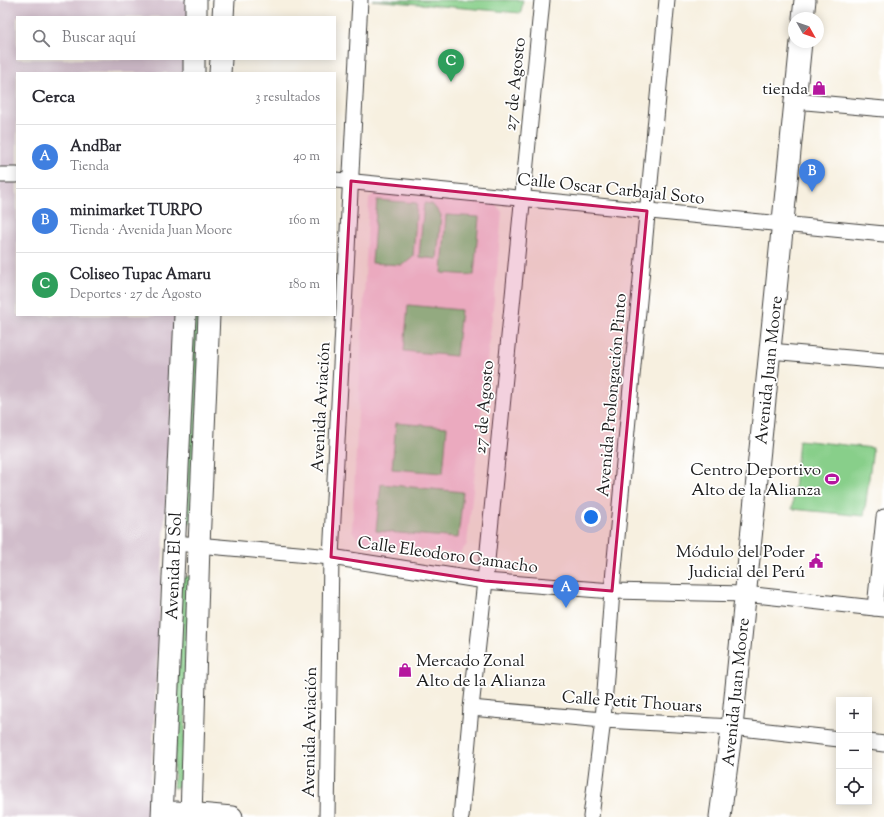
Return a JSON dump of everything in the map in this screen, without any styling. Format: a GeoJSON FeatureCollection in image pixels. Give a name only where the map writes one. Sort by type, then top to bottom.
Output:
{"type":"FeatureCollection","features":[{"type":"Feature","properties":{"kind":"main road"},"geometry":{"type":"LineString","coordinates":[[196,0],[196,16]]}},
{"type":"Feature","properties":{"kind":"main road"},"geometry":{"type":"LineString","coordinates":[[223,16],[224,0]]}},
{"type":"Feature","properties":{"kind":"main road"},"geometry":{"type":"LineString","coordinates":[[804,12],[805,0]]}},
{"type":"Feature","properties":{"kind":"main road","name":"Avenida Juan Moore"},"geometry":{"type":"LineString","coordinates":[[720,817],[732,727],[800,48]]}},
{"type":"Feature","properties":{"kind":"main road"},"geometry":{"type":"LineString","coordinates":[[194,60],[194,72]]}},
{"type":"Feature","properties":{"kind":"main road"},"geometry":{"type":"LineString","coordinates":[[220,72],[221,60]]}},
{"type":"Feature","properties":{"kind":"main road","name":"Avenida El Sol"},"geometry":{"type":"LineString","coordinates":[[162,814],[184,316]]}},
{"type":"Feature","properties":{"kind":"main road","name":"Avenida El Sol"},"geometry":{"type":"LineString","coordinates":[[191,815],[199,545],[209,316]]}},
{"type":"Feature","properties":{"kind":"main road"},"geometry":{"type":"LineString","coordinates":[[162,814],[232,817]]}},
{"type":"Feature","properties":{"kind":"street","name":"Avenida Aviación"},"geometry":{"type":"LineString","coordinates":[[327,817],[331,557],[360,0]]}},
{"type":"Feature","properties":{"kind":"street","name":"27 de Agosto"},"geometry":{"type":"LineString","coordinates":[[461,817],[542,0]]}},
{"type":"Feature","properties":{"kind":"street","name":"Avenida Prolongación Pinto"},"geometry":{"type":"LineString","coordinates":[[591,817],[603,720],[612,591],[667,0]]}},
{"type":"Feature","properties":{"kind":"street"},"geometry":{"type":"LineString","coordinates":[[795,101],[884,109]]}},
{"type":"Feature","properties":{"kind":"street"},"geometry":{"type":"LineString","coordinates":[[0,175],[16,176]]}},
{"type":"Feature","properties":{"kind":"street","name":"Calle Oscar Carbajal Soto"},"geometry":{"type":"LineString","coordinates":[[336,180],[351,180],[884,234]]}},
{"type":"Feature","properties":{"kind":"street"},"geometry":{"type":"LineString","coordinates":[[770,351],[884,362]]}},
{"type":"Feature","properties":{"kind":"street"},"geometry":{"type":"LineString","coordinates":[[879,609],[884,517]]}},
{"type":"Feature","properties":{"kind":"street","name":"Calle Eleodoro Camacho"},"geometry":{"type":"LineString","coordinates":[[175,543],[331,557],[485,581],[612,591],[745,594],[879,609]]}},
{"type":"Feature","properties":{"kind":"street","name":"Calle Petit Thouars"},"geometry":{"type":"LineString","coordinates":[[471,708],[603,720],[732,727],[836,739]]}},
{"type":"Feature","properties":{"kind":"street"},"geometry":{"type":"LineString","coordinates":[[872,742],[884,744]]}},
{"type":"Feature","properties":{"kind":"highlighted area"},"geometry":{"type":"Polygon","coordinates":[[[351,181],[647,211],[612,591],[485,581],[331,557],[351,181]]]}},
{"type":"Feature","properties":{"kind":"shaded area"},"geometry":{"type":"Polygon","coordinates":[[[0,0],[192,0],[191,16],[16,16],[16,60],[189,60],[189,72],[16,72],[16,316],[176,316],[149,817],[0,817],[0,0]]]}},
{"type":"Feature","properties":{"kind":"shaded area"},"geometry":{"type":"Polygon","coordinates":[[[376,191],[495,203],[502,212],[497,272],[467,544],[460,554],[359,541],[352,530],[369,199],[376,191]]]}},
{"type":"Feature","properties":{"kind":"green space"},"geometry":{"type":"Polygon","coordinates":[[[372,0],[523,0],[521,13],[372,0]]]}},
{"type":"Feature","properties":{"kind":"green space"},"geometry":{"type":"Polygon","coordinates":[[[377,200],[417,203],[413,256],[402,265],[372,263],[377,200]]]}},
{"type":"Feature","properties":{"kind":"green space"},"geometry":{"type":"Polygon","coordinates":[[[424,203],[432,204],[441,215],[437,259],[419,257],[424,203]]]}},
{"type":"Feature","properties":{"kind":"green space"},"geometry":{"type":"Polygon","coordinates":[[[446,215],[479,217],[474,275],[442,273],[446,215]]]}},
{"type":"Feature","properties":{"kind":"green space"},"geometry":{"type":"Polygon","coordinates":[[[408,305],[461,310],[456,356],[404,351],[408,305]]]}},
{"type":"Feature","properties":{"kind":"green space"},"geometry":{"type":"Polygon","coordinates":[[[193,316],[205,316],[193,522],[185,523],[193,316]]]}},
{"type":"Feature","properties":{"kind":"green space"},"geometry":{"type":"Polygon","coordinates":[[[396,423],[447,427],[443,473],[392,469],[396,423]]]}},
{"type":"Feature","properties":{"kind":"green space","name":"Centro Deportivo Alto de la Alianza"},"geometry":{"type":"Polygon","coordinates":[[[799,440],[873,448],[864,516],[792,509],[799,440]]]}},
{"type":"Feature","properties":{"kind":"green space"},"geometry":{"type":"Polygon","coordinates":[[[381,484],[463,492],[458,538],[376,531],[381,484]]]}},
{"type":"Feature","properties":{"kind":"green space"},"geometry":{"type":"Polygon","coordinates":[[[191,576],[183,783],[181,787],[173,788],[181,577],[191,576]]]}},
{"type":"Feature","properties":{"kind":"place","name":"Coliseo Tupac Amaru"},"geometry":{"type":"Point","coordinates":[451,82]}},
{"type":"Feature","properties":{"kind":"place","name":"tienda"},"geometry":{"type":"Point","coordinates":[819,88]}},
{"type":"Feature","properties":{"kind":"place","name":"minimarket TURPO"},"geometry":{"type":"Point","coordinates":[812,192]}},
{"type":"Feature","properties":{"kind":"place","name":"Centro Deportivo Alto de la Alianza"},"geometry":{"type":"Point","coordinates":[832,479]}},
{"type":"Feature","properties":{"kind":"place","name":"Módulo del Poder Judicial del Perú"},"geometry":{"type":"Point","coordinates":[816,561]}},
{"type":"Feature","properties":{"kind":"place","name":"AndBar"},"geometry":{"type":"Point","coordinates":[566,608]}},
{"type":"Feature","properties":{"kind":"place","name":"Mercado Zonal Alto de la Alianza"},"geometry":{"type":"Point","coordinates":[405,670]}}]}
